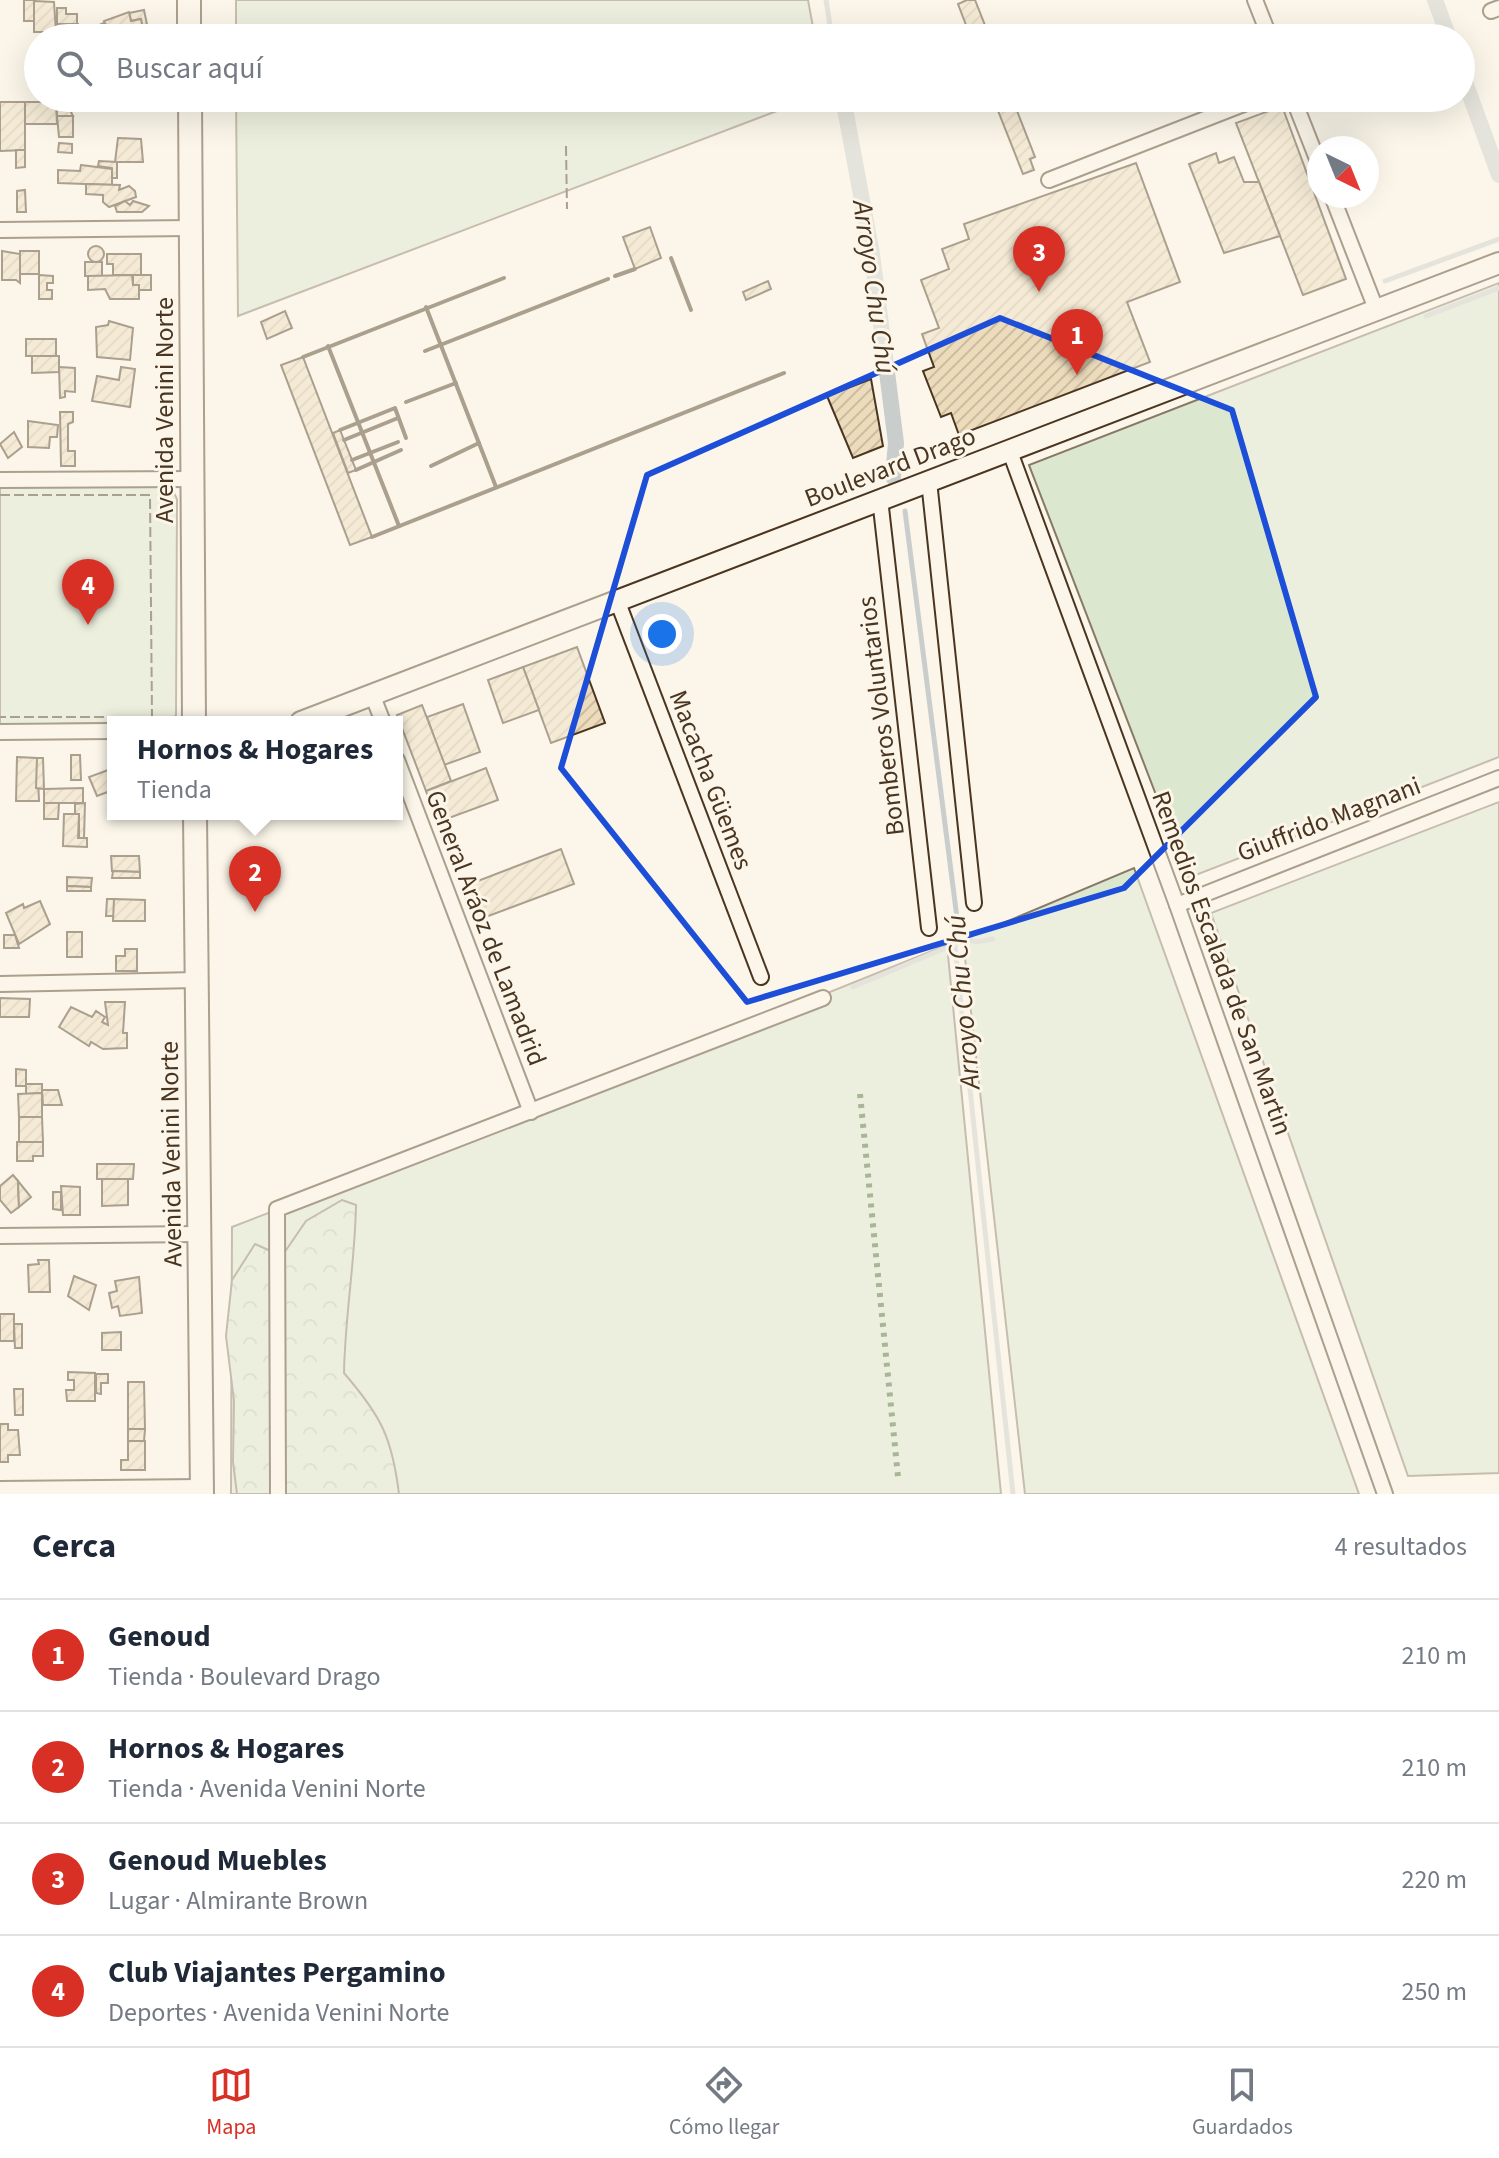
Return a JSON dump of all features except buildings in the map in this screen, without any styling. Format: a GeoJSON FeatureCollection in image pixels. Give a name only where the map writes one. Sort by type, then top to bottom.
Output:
{"type":"FeatureCollection","features":[{"type":"Feature","properties":{"kind":"highway"},"geometry":{"type":"LineString","coordinates":[[189,0],[189,24]]}},
{"type":"Feature","properties":{"kind":"highway","name":"Avenida Venini Norte"},"geometry":{"type":"LineString","coordinates":[[190,112],[194,716]]}},
{"type":"Feature","properties":{"kind":"highway","name":"Avenida Venini Norte"},"geometry":{"type":"LineString","coordinates":[[195,820],[202,1491]]}},
{"type":"Feature","properties":{"kind":"main road","name":"Boulevard Drago"},"geometry":{"type":"LineString","coordinates":[[316,716],[1499,263]]}},
{"type":"Feature","properties":{"kind":"street"},"geometry":{"type":"LineString","coordinates":[[1255,0],[1264,24]]}},
{"type":"Feature","properties":{"kind":"street"},"geometry":{"type":"LineString","coordinates":[[1049,180],[1223,112]]}},
{"type":"Feature","properties":{"kind":"street"},"geometry":{"type":"LineString","coordinates":[[1299,112],[1308,136]]}},
{"type":"Feature","properties":{"kind":"street"},"geometry":{"type":"LineString","coordinates":[[1337,208],[1376,309]]}},
{"type":"Feature","properties":{"kind":"street"},"geometry":{"type":"LineString","coordinates":[[0,230],[191,228]]}},
{"type":"Feature","properties":{"kind":"street","name":"Remedios Escalada de San Martin"},"geometry":{"type":"LineString","coordinates":[[1009,449],[1177,905],[1385,1494]]}},
{"type":"Feature","properties":{"kind":"street"},"geometry":{"type":"LineString","coordinates":[[0,480],[193,479]]}},
{"type":"Feature","properties":{"kind":"street"},"geometry":{"type":"LineString","coordinates":[[922,484],[974,903]]}},
{"type":"Feature","properties":{"kind":"street","name":"Bomberos Voluntarios"},"geometry":{"type":"LineString","coordinates":[[883,498],[929,928]]}},
{"type":"Feature","properties":{"kind":"street","name":"Macacha Güemes"},"geometry":{"type":"LineString","coordinates":[[617,600],[761,977]]}},
{"type":"Feature","properties":{"kind":"street"},"geometry":{"type":"LineString","coordinates":[[372,694],[381,716]]}},
{"type":"Feature","properties":{"kind":"street"},"geometry":{"type":"LineString","coordinates":[[0,732],[107,731]]}},
{"type":"Feature","properties":{"kind":"street","name":"General Aráoz de Lamadrid"},"geometry":{"type":"LineString","coordinates":[[403,776],[531,1112]]}},
{"type":"Feature","properties":{"kind":"street","name":"Giuffrido Magnani"},"geometry":{"type":"LineString","coordinates":[[1177,905],[1499,778]]}},
{"type":"Feature","properties":{"kind":"street"},"geometry":{"type":"LineString","coordinates":[[0,984],[197,980]]}},
{"type":"Feature","properties":{"kind":"street"},"geometry":{"type":"LineString","coordinates":[[278,1494],[277,1209],[823,998]]}},
{"type":"Feature","properties":{"kind":"street"},"geometry":{"type":"LineString","coordinates":[[0,1236],[199,1234]]}},
{"type":"Feature","properties":{"kind":"street"},"geometry":{"type":"LineString","coordinates":[[0,1489],[202,1491]]}},
{"type":"Feature","properties":{"kind":"highlighted area"},"geometry":{"type":"Polygon","coordinates":[[[1000,318],[1232,410],[1316,697],[1124,888],[747,1002],[561,768],[647,475],[1000,318]]]}},
{"type":"Feature","properties":{"kind":"green space"},"geometry":{"type":"Polygon","coordinates":[[[236,0],[808,0],[812,24],[236,24],[236,0]]]}},
{"type":"Feature","properties":{"kind":"green space"},"geometry":{"type":"Polygon","coordinates":[[[236,112],[774,112],[238,316],[236,112]]]}},
{"type":"Feature","properties":{"kind":"green space"},"geometry":{"type":"Polygon","coordinates":[[[1499,283],[1499,757],[1188,878],[1029,465],[1499,283]]]}},
{"type":"Feature","properties":{"kind":"green space"},"geometry":{"type":"Polygon","coordinates":[[[162,486],[172,489],[177,499],[175,716],[107,716],[107,723],[0,725],[0,487],[162,486]]]}},
{"type":"Feature","properties":{"kind":"green space"},"geometry":{"type":"Polygon","coordinates":[[[1499,802],[1499,1473],[1408,1476],[1211,913],[1499,802]]]}},
{"type":"Feature","properties":{"kind":"green space"},"geometry":{"type":"Polygon","coordinates":[[[1134,868],[1359,1494],[1025,1494],[963,940],[1134,868]]]}},
{"type":"Feature","properties":{"kind":"green space"},"geometry":{"type":"Polygon","coordinates":[[[947,945],[1001,1494],[231,1494],[232,1227],[531,1112],[947,945]]]}},
{"type":"Feature","properties":{"kind":"green space"},"geometry":{"type":"Polygon","coordinates":[[[342,1200],[356,1205],[344,1373],[383,1428],[393,1457],[399,1494],[237,1494],[233,1462],[234,1401],[226,1336],[232,1280],[255,1244],[282,1256],[306,1221],[342,1200]]]}},
{"type":"Feature","properties":{"kind":"waterway"},"geometry":{"type":"LineString","coordinates":[[826,0],[830,24]]}},
{"type":"Feature","properties":{"kind":"waterway"},"geometry":{"type":"LineString","coordinates":[[1435,0],[1444,24]]}},
{"type":"Feature","properties":{"kind":"waterway"},"geometry":{"type":"LineString","coordinates":[[1475,109],[1499,175]]}},
{"type":"Feature","properties":{"kind":"waterway","name":"Arroyo Chu Chú"},"geometry":{"type":"LineString","coordinates":[[846,112],[872,254],[896,443],[893,477]]}},
{"type":"Feature","properties":{"kind":"waterway"},"geometry":{"type":"LineString","coordinates":[[1385,281],[1499,239]]}},
{"type":"Feature","properties":{"kind":"waterway"},"geometry":{"type":"LineString","coordinates":[[1426,316],[1499,288]]}},
{"type":"Feature","properties":{"kind":"waterway","name":"Arroyo Chu Chú"},"geometry":{"type":"LineString","coordinates":[[905,511],[957,918],[955,948],[1013,1494]]}},
{"type":"Feature","properties":{"kind":"waterway"},"geometry":{"type":"LineString","coordinates":[[955,936],[976,942],[993,939]]}},
{"type":"Feature","properties":{"kind":"waterway"},"geometry":{"type":"LineString","coordinates":[[853,987],[943,949],[955,948]]}},
{"type":"Feature","properties":{"kind":"hedge"},"geometry":{"type":"LineString","coordinates":[[860,1094],[898,1477]]}},
{"type":"Feature","properties":{"kind":"fence"},"geometry":{"type":"LineString","coordinates":[[566,146],[567,209]]}},
{"type":"Feature","properties":{"kind":"fence"},"geometry":{"type":"LineString","coordinates":[[0,495],[150,495],[152,716]]}},
{"type":"Feature","properties":{"kind":"fence"},"geometry":{"type":"LineString","coordinates":[[0,717],[107,717]]}},
{"type":"Feature","properties":{"kind":"wall"},"geometry":{"type":"LineString","coordinates":[[671,258],[691,310]]}},
{"type":"Feature","properties":{"kind":"wall"},"geometry":{"type":"LineString","coordinates":[[615,276],[635,269]]}},
{"type":"Feature","properties":{"kind":"wall"},"geometry":{"type":"LineString","coordinates":[[303,357],[504,278]]}},
{"type":"Feature","properties":{"kind":"wall"},"geometry":{"type":"LineString","coordinates":[[425,351],[608,279]]}},
{"type":"Feature","properties":{"kind":"wall"},"geometry":{"type":"LineString","coordinates":[[426,307],[496,487]]}},
{"type":"Feature","properties":{"kind":"wall"},"geometry":{"type":"LineString","coordinates":[[328,346],[399,526]]}},
{"type":"Feature","properties":{"kind":"wall"},"geometry":{"type":"LineString","coordinates":[[372,537],[784,373]]}},
{"type":"Feature","properties":{"kind":"wall"},"geometry":{"type":"LineString","coordinates":[[406,402],[456,383]]}},
{"type":"Feature","properties":{"kind":"wall"},"geometry":{"type":"LineString","coordinates":[[340,430],[395,408],[406,438]]}},
{"type":"Feature","properties":{"kind":"wall"},"geometry":{"type":"LineString","coordinates":[[344,440],[398,418]]}},
{"type":"Feature","properties":{"kind":"wall"},"geometry":{"type":"LineString","coordinates":[[352,460],[398,442]]}},
{"type":"Feature","properties":{"kind":"wall"},"geometry":{"type":"LineString","coordinates":[[431,466],[479,443]]}},
{"type":"Feature","properties":{"kind":"wall"},"geometry":{"type":"LineString","coordinates":[[356,470],[401,450]]}},
{"type":"Feature","properties":{"kind":"place","name":"Genoud Muebles"},"geometry":{"type":"Point","coordinates":[1039,292]}},
{"type":"Feature","properties":{"kind":"place","name":"Genoud"},"geometry":{"type":"Point","coordinates":[1077,375]}},
{"type":"Feature","properties":{"kind":"place","name":"Club Viajantes Pergamino"},"geometry":{"type":"Point","coordinates":[88,625]}},
{"type":"Feature","properties":{"kind":"place","name":"Hornos & Hogares"},"geometry":{"type":"Point","coordinates":[255,912]}}]}
